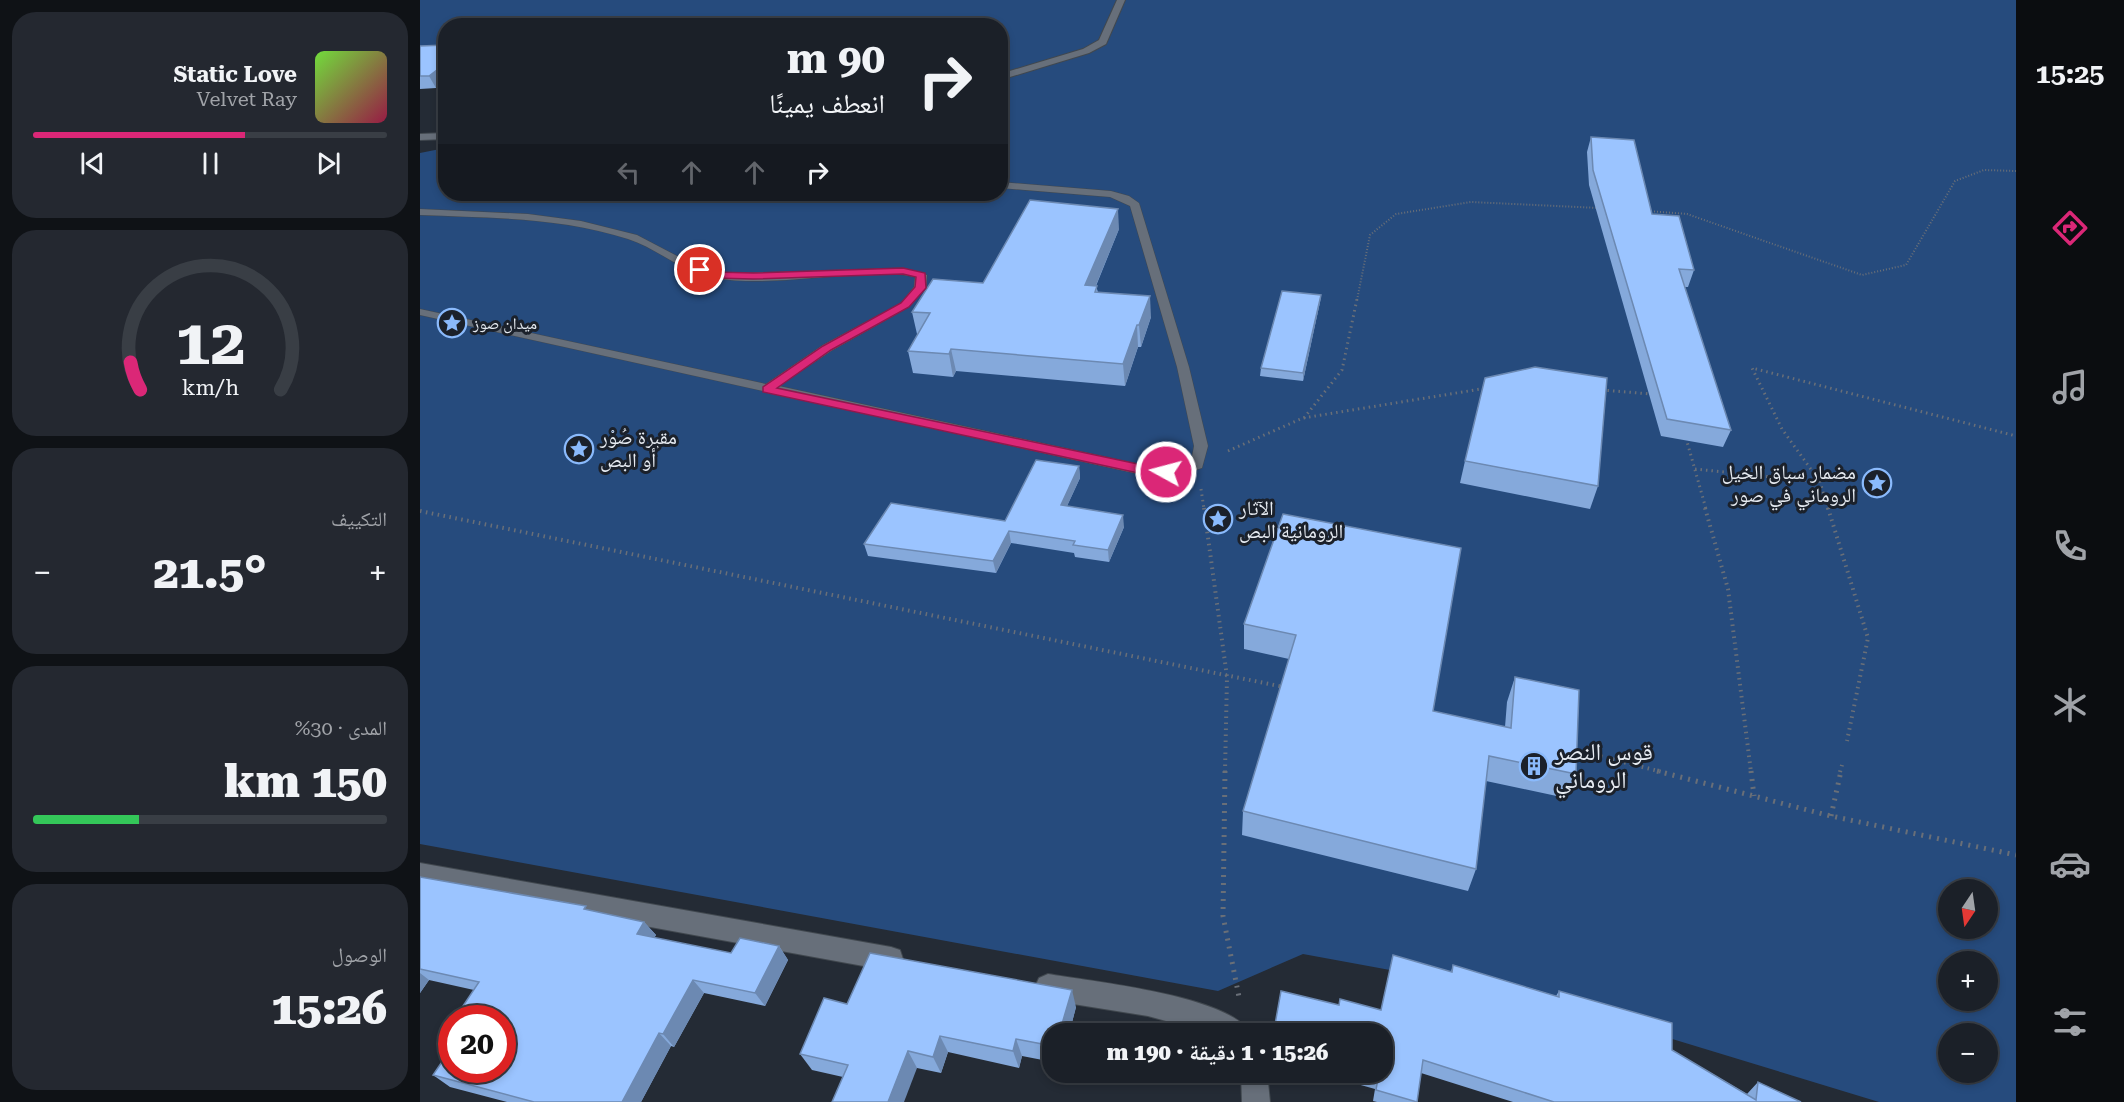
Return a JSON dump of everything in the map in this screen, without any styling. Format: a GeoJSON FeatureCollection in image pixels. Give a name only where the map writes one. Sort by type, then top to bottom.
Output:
{"type":"FeatureCollection","features":[{"type":"Feature","properties":{"kind":"street"},"geometry":{"type":"LineString","coordinates":[[1008,75],[1086,51],[1103,42],[1121,0]]}},
{"type":"Feature","properties":{"kind":"street"},"geometry":{"type":"LineString","coordinates":[[420,137],[438,136]]}},
{"type":"Feature","properties":{"kind":"street"},"geometry":{"type":"LineString","coordinates":[[420,874],[915,963]]}},
{"type":"Feature","properties":{"kind":"street"},"geometry":{"type":"LineString","coordinates":[[1022,983],[1187,1012],[1219,1023]]}},
{"type":"Feature","properties":{"kind":"street"},"geometry":{"type":"LineString","coordinates":[[1255,1083],[1256,1102]]}},
{"type":"Feature","properties":{"kind":"lane"},"geometry":{"type":"LineString","coordinates":[[420,312],[1152,472],[1177,471],[1197,465],[1201,446],[1183,367],[1135,205],[1125,198],[1111,194],[1008,186]]}},
{"type":"Feature","properties":{"kind":"lane"},"geometry":{"type":"LineString","coordinates":[[420,212],[526,215],[579,224],[632,236],[657,246],[688,266],[713,275],[753,276],[903,271],[921,275],[921,288],[905,305],[827,348],[767,389]]}},
{"type":"Feature","properties":{"kind":"path"},"geometry":{"type":"LineString","coordinates":[[1643,210],[1687,214],[1862,275],[1906,265],[1955,181],[1984,170],[2016,171]]}},
{"type":"Feature","properties":{"kind":"path"},"geometry":{"type":"LineString","coordinates":[[1303,418],[1342,370],[1370,235],[1396,214],[1471,202],[1609,208]]}},
{"type":"Feature","properties":{"kind":"path"},"geometry":{"type":"LineString","coordinates":[[1847,741],[1868,638],[1820,482],[1782,429],[1752,368],[2016,436]]}},
{"type":"Feature","properties":{"kind":"path"},"geometry":{"type":"LineString","coordinates":[[1239,1001],[1223,916],[1227,677],[1197,465],[1303,418],[1495,386]]}},
{"type":"Feature","properties":{"kind":"path"},"geometry":{"type":"LineString","coordinates":[[1595,389],[1652,394]]}},
{"type":"Feature","properties":{"kind":"path"},"geometry":{"type":"LineString","coordinates":[[1683,427],[1728,589],[1754,796]]}},
{"type":"Feature","properties":{"kind":"path"},"geometry":{"type":"LineString","coordinates":[[1695,469],[1820,482]]}},
{"type":"Feature","properties":{"kind":"path"},"geometry":{"type":"LineString","coordinates":[[420,511],[1227,677],[1293,688]]}},
{"type":"Feature","properties":{"kind":"path"},"geometry":{"type":"LineString","coordinates":[[1569,748],[1831,816],[2016,855]]}},
{"type":"Feature","properties":{"kind":"path"},"geometry":{"type":"LineString","coordinates":[[1831,816],[1842,765]]}},
{"type":"Feature","properties":{"kind":"shaded area","name":"الآثار الرومانية البص"},"geometry":{"type":"Polygon","coordinates":[[[420,0],[2016,0],[2016,1102],[1879,1102],[1531,996],[1303,954],[1218,991],[420,844],[420,153],[438,149],[438,201],[1008,201],[1008,18],[438,18],[438,48],[420,48],[420,0]]]}},
{"type":"Feature","properties":{"kind":"building"},"geometry":{"type":"Polygon","coordinates":[[[438,45],[438,69],[429,76],[420,76],[420,46],[438,45]]]}},
{"type":"Feature","properties":{"kind":"building"},"geometry":{"type":"Polygon","coordinates":[[[1591,137],[1634,140],[1652,214],[1679,216],[1694,270],[1679,269],[1731,430],[1667,419],[1593,170],[1591,137]]]}},
{"type":"Feature","properties":{"kind":"building"},"geometry":{"type":"Polygon","coordinates":[[[1030,200],[1118,209],[1085,285],[1097,286],[1095,292],[1150,296],[1123,364],[951,349],[949,354],[908,351],[930,313],[912,312],[933,279],[983,283],[1030,200]]]}},
{"type":"Feature","properties":{"kind":"building"},"geometry":{"type":"Polygon","coordinates":[[[1282,291],[1321,295],[1303,373],[1261,368],[1282,291]]]}},
{"type":"Feature","properties":{"kind":"building"},"geometry":{"type":"Polygon","coordinates":[[[1535,367],[1607,378],[1598,486],[1465,461],[1485,378],[1535,367]]]}},
{"type":"Feature","properties":{"kind":"building"},"geometry":{"type":"Polygon","coordinates":[[[1036,460],[1079,466],[1061,505],[1123,515],[1108,550],[1073,545],[1075,541],[1009,531],[993,561],[864,544],[891,503],[1005,521],[1036,460]]]}},
{"type":"Feature","properties":{"kind":"building"},"geometry":{"type":"Polygon","coordinates":[[[1283,514],[1461,548],[1433,711],[1511,728],[1515,677],[1579,690],[1576,774],[1489,756],[1476,869],[1243,811],[1296,635],[1244,624],[1283,514]]]}},
{"type":"Feature","properties":{"kind":"building"},"geometry":{"type":"Polygon","coordinates":[[[420,877],[586,906],[584,909],[644,922],[637,934],[731,953],[740,938],[779,946],[755,993],[693,980],[663,1034],[659,1033],[622,1102],[534,1102],[463,1083],[516,1083],[516,1005],[464,1005],[479,982],[420,969],[420,877]]]}},
{"type":"Feature","properties":{"kind":"building"},"geometry":{"type":"Polygon","coordinates":[[[870,953],[1072,990],[1062,1023],[1042,1023],[1042,1044],[1016,1039],[1013,1051],[940,1036],[933,1057],[908,1051],[888,1102],[832,1102],[848,1065],[800,1054],[824,998],[847,1004],[870,953]]]}},
{"type":"Feature","properties":{"kind":"building"},"geometry":{"type":"Polygon","coordinates":[[[1393,955],[1452,972],[1453,965],[1559,997],[1559,991],[1672,1023],[1672,1050],[1756,1100],[1758,1082],[1801,1102],[1554,1102],[1423,1060],[1417,1102],[1376,1090],[1377,1083],[1393,1083],[1393,1023],[1275,1023],[1281,991],[1339,1005],[1340,999],[1381,1010],[1393,955]]]}},
{"type":"Feature","properties":{"kind":"place","name":"ميدان صوز"},"geometry":{"type":"Point","coordinates":[452,323]}},
{"type":"Feature","properties":{"kind":"place","name":"مقبرة صُوْر أو البص"},"geometry":{"type":"Point","coordinates":[579,449]}},
{"type":"Feature","properties":{"kind":"place","name":"مضمار سباق الخيل الروماني في صور"},"geometry":{"type":"Point","coordinates":[1877,483]}},
{"type":"Feature","properties":{"kind":"place","name":"الآثار الرومانية البص"},"geometry":{"type":"Point","coordinates":[1218,519]}},
{"type":"Feature","properties":{"kind":"place","name":"قوس النصر الروماني"},"geometry":{"type":"Point","coordinates":[1534,766]}},
{"type":"Feature","properties":{"kind":"route"},"geometry":{"type":"LineString","coordinates":[[700,270],[713,275],[753,276],[903,271],[921,275],[921,288],[905,305],[827,348],[767,389],[1152,472],[1166,472]]}}]}
